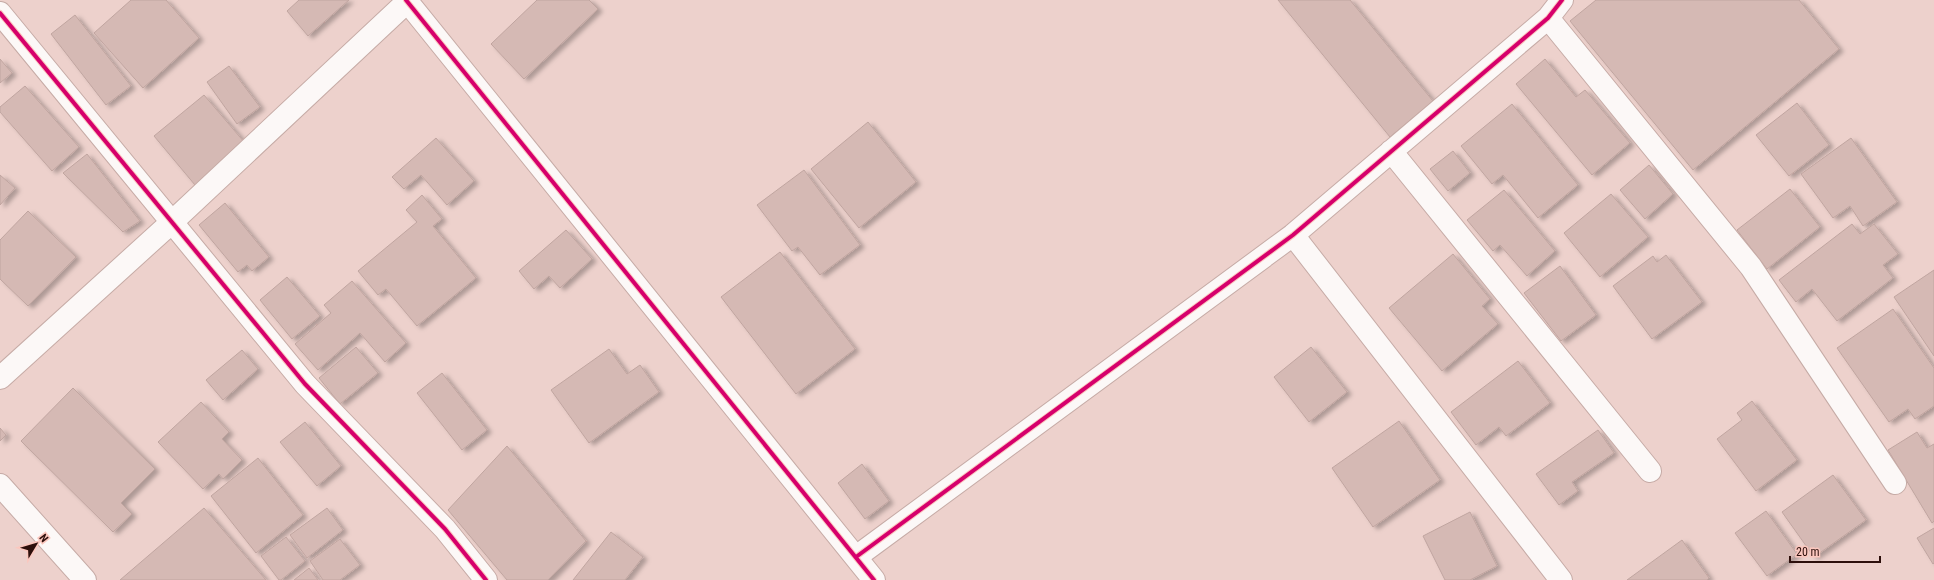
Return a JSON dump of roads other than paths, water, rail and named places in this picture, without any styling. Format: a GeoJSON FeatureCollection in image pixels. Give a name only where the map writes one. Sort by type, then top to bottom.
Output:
{"type":"FeatureCollection","features":[{"type":"Feature","properties":{"kind":"street"},"geometry":{"type":"LineString","coordinates":[[856,557],[1293,235],[1548,18],[1562,0]]}},
{"type":"Feature","properties":{"kind":"street"},"geometry":{"type":"LineString","coordinates":[[0,378],[172,222],[408,1],[874,580]]}},
{"type":"Feature","properties":{"kind":"street"},"geometry":{"type":"LineString","coordinates":[[0,14],[305,384],[445,529],[486,580]]}},
{"type":"Feature","properties":{"kind":"street"},"geometry":{"type":"LineString","coordinates":[[1548,18],[1751,267],[1895,483]]}},
{"type":"Feature","properties":{"kind":"street"},"geometry":{"type":"LineString","coordinates":[[1391,151],[1650,471]]}},
{"type":"Feature","properties":{"kind":"street"},"geometry":{"type":"LineString","coordinates":[[1293,235],[1561,580]]}},
{"type":"Feature","properties":{"kind":"street"},"geometry":{"type":"LineString","coordinates":[[0,484],[85,580]]}}]}
